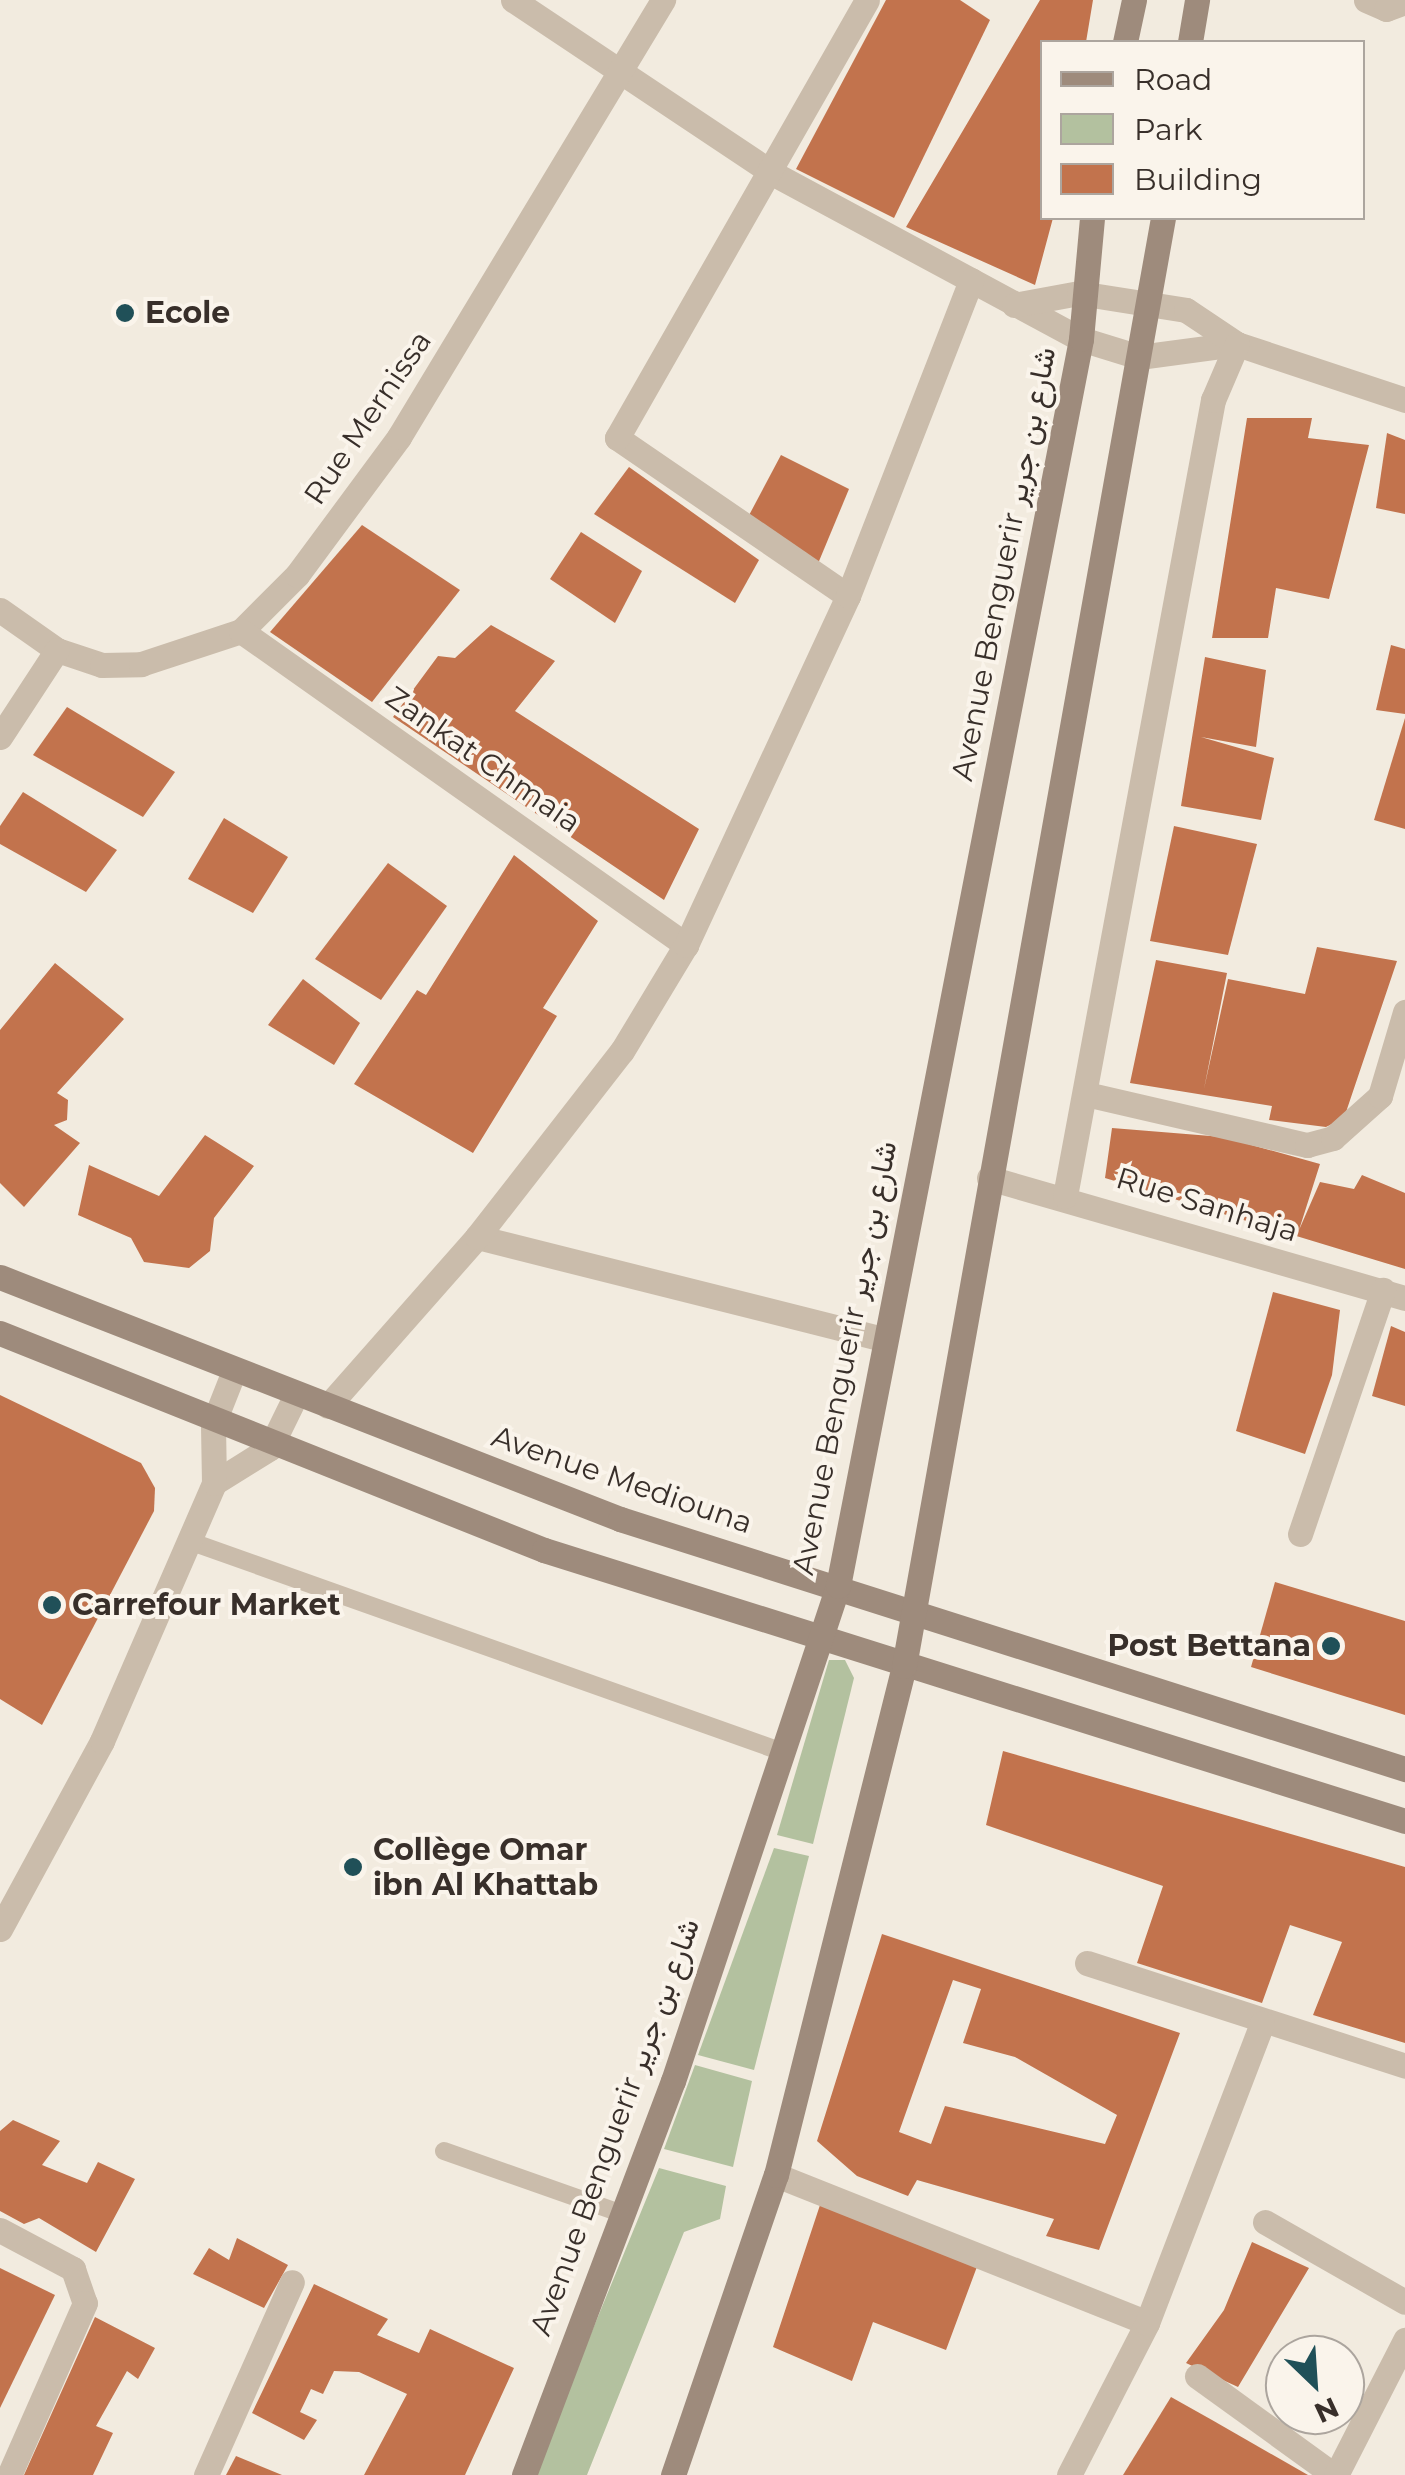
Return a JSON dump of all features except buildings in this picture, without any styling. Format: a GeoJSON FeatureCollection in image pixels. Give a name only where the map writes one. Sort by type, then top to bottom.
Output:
{"type":"FeatureCollection","features":[{"type":"Feature","properties":{"kind":"main road"},"geometry":{"type":"LineString","coordinates":[[1126,40],[1134,0]]}},
{"type":"Feature","properties":{"kind":"main road"},"geometry":{"type":"LineString","coordinates":[[1190,40],[1197,0]]}},
{"type":"Feature","properties":{"kind":"main road","name":"Avenue Benguerir شارع بن جرير"},"geometry":{"type":"LineString","coordinates":[[524,2475],[620,2213],[780,1751],[816,1634],[838,1586],[883,1338],[1081,338],[1079,293],[1092,220]]}},
{"type":"Feature","properties":{"kind":"main road"},"geometry":{"type":"LineString","coordinates":[[673,2475],[776,2175],[904,1666],[1163,220]]}},
{"type":"Feature","properties":{"kind":"main road","name":"Avenue Mediouna"},"geometry":{"type":"LineString","coordinates":[[0,1276],[296,1397],[620,1519],[915,1610],[1405,1770]]}},
{"type":"Feature","properties":{"kind":"main road"},"geometry":{"type":"LineString","coordinates":[[0,1334],[270,1448],[544,1550],[1405,1821]]}},
{"type":"Feature","properties":{"kind":"street"},"geometry":{"type":"LineString","coordinates":[[514,0],[623,66],[774,174],[1081,338],[1139,358],[1237,344]]}},
{"type":"Feature","properties":{"kind":"street","name":"Rue Mernissa"},"geometry":{"type":"LineString","coordinates":[[0,610],[57,650],[102,665],[141,664],[241,631],[298,575],[400,437],[663,0]]}},
{"type":"Feature","properties":{"kind":"street"},"geometry":{"type":"LineString","coordinates":[[848,596],[617,438],[632,398],[774,174],[867,0]]}},
{"type":"Feature","properties":{"kind":"street"},"geometry":{"type":"LineString","coordinates":[[1366,0],[1386,9],[1405,2]]}},
{"type":"Feature","properties":{"kind":"street"},"geometry":{"type":"LineString","coordinates":[[328,1406],[477,1238],[622,1051],[686,945],[848,596],[971,280]]}},
{"type":"Feature","properties":{"kind":"street"},"geometry":{"type":"LineString","coordinates":[[1014,305],[1079,293],[1186,310],[1237,344],[1405,400]]}},
{"type":"Feature","properties":{"kind":"street"},"geometry":{"type":"LineString","coordinates":[[1065,1196],[1213,400],[1237,344]]}},
{"type":"Feature","properties":{"kind":"street","name":"Zankat Chmaia"},"geometry":{"type":"LineString","coordinates":[[241,631],[686,945]]}},
{"type":"Feature","properties":{"kind":"street"},"geometry":{"type":"LineString","coordinates":[[0,737],[57,650]]}},
{"type":"Feature","properties":{"kind":"street"},"geometry":{"type":"LineString","coordinates":[[1086,1094],[1307,1144],[1333,1138],[1380,1096],[1405,1012]]}},
{"type":"Feature","properties":{"kind":"street","name":"Rue Sanhaja"},"geometry":{"type":"LineString","coordinates":[[989,1178],[1065,1196],[1394,1294]]}},
{"type":"Feature","properties":{"kind":"street"},"geometry":{"type":"LineString","coordinates":[[477,1238],[883,1338]]}},
{"type":"Feature","properties":{"kind":"street"},"geometry":{"type":"LineString","coordinates":[[1300,1534],[1394,1294]]}},
{"type":"Feature","properties":{"kind":"street"},"geometry":{"type":"LineString","coordinates":[[0,1929],[102,1740],[214,1483],[213,1424],[234,1371]]}},
{"type":"Feature","properties":{"kind":"street"},"geometry":{"type":"LineString","coordinates":[[214,1483],[270,1448],[296,1397]]}},
{"type":"Feature","properties":{"kind":"street"},"geometry":{"type":"LineString","coordinates":[[1087,1962],[1405,2066]]}},
{"type":"Feature","properties":{"kind":"street"},"geometry":{"type":"LineString","coordinates":[[1069,2475],[1147,2323],[1262,2022]]}},
{"type":"Feature","properties":{"kind":"street"},"geometry":{"type":"LineString","coordinates":[[776,2175],[1147,2323]]}},
{"type":"Feature","properties":{"kind":"street"},"geometry":{"type":"LineString","coordinates":[[1266,2222],[1405,2302]]}},
{"type":"Feature","properties":{"kind":"street"},"geometry":{"type":"LineString","coordinates":[[0,2230],[73,2269],[84,2304],[9,2475]]}},
{"type":"Feature","properties":{"kind":"street"},"geometry":{"type":"LineString","coordinates":[[206,2475],[292,2282]]}},
{"type":"Feature","properties":{"kind":"street"},"geometry":{"type":"LineString","coordinates":[[1197,2376],[1335,2475],[1405,2340]]}},
{"type":"Feature","properties":{"kind":"lane"},"geometry":{"type":"LineString","coordinates":[[189,1540],[780,1751]]}},
{"type":"Feature","properties":{"kind":"lane"},"geometry":{"type":"LineString","coordinates":[[444,2151],[620,2213]]}},
{"type":"Feature","properties":{"kind":"green space"},"geometry":{"type":"Polygon","coordinates":[[[829,1660],[845,1660],[854,1678],[813,1844],[777,1835],[829,1660]]]}},
{"type":"Feature","properties":{"kind":"green space"},"geometry":{"type":"Polygon","coordinates":[[[774,1848],[809,1856],[754,2070],[698,2055],[774,1848]]]}},
{"type":"Feature","properties":{"kind":"green space"},"geometry":{"type":"Polygon","coordinates":[[[695,2065],[752,2081],[733,2167],[664,2149],[695,2065]]]}},
{"type":"Feature","properties":{"kind":"green space"},"geometry":{"type":"Polygon","coordinates":[[[659,2168],[726,2186],[720,2219],[684,2232],[587,2475],[533,2475],[659,2168]]]}},
{"type":"Feature","properties":{"kind":"place","name":"Ecole"},"geometry":{"type":"Point","coordinates":[125,313]}},
{"type":"Feature","properties":{"kind":"place","name":"Carrefour Market"},"geometry":{"type":"Point","coordinates":[52,1605]}},
{"type":"Feature","properties":{"kind":"place","name":"Post Bettana"},"geometry":{"type":"Point","coordinates":[1331,1646]}},
{"type":"Feature","properties":{"kind":"place","name":"Collège Omar ibn Al Khattab"},"geometry":{"type":"Point","coordinates":[353,1867]}}]}
